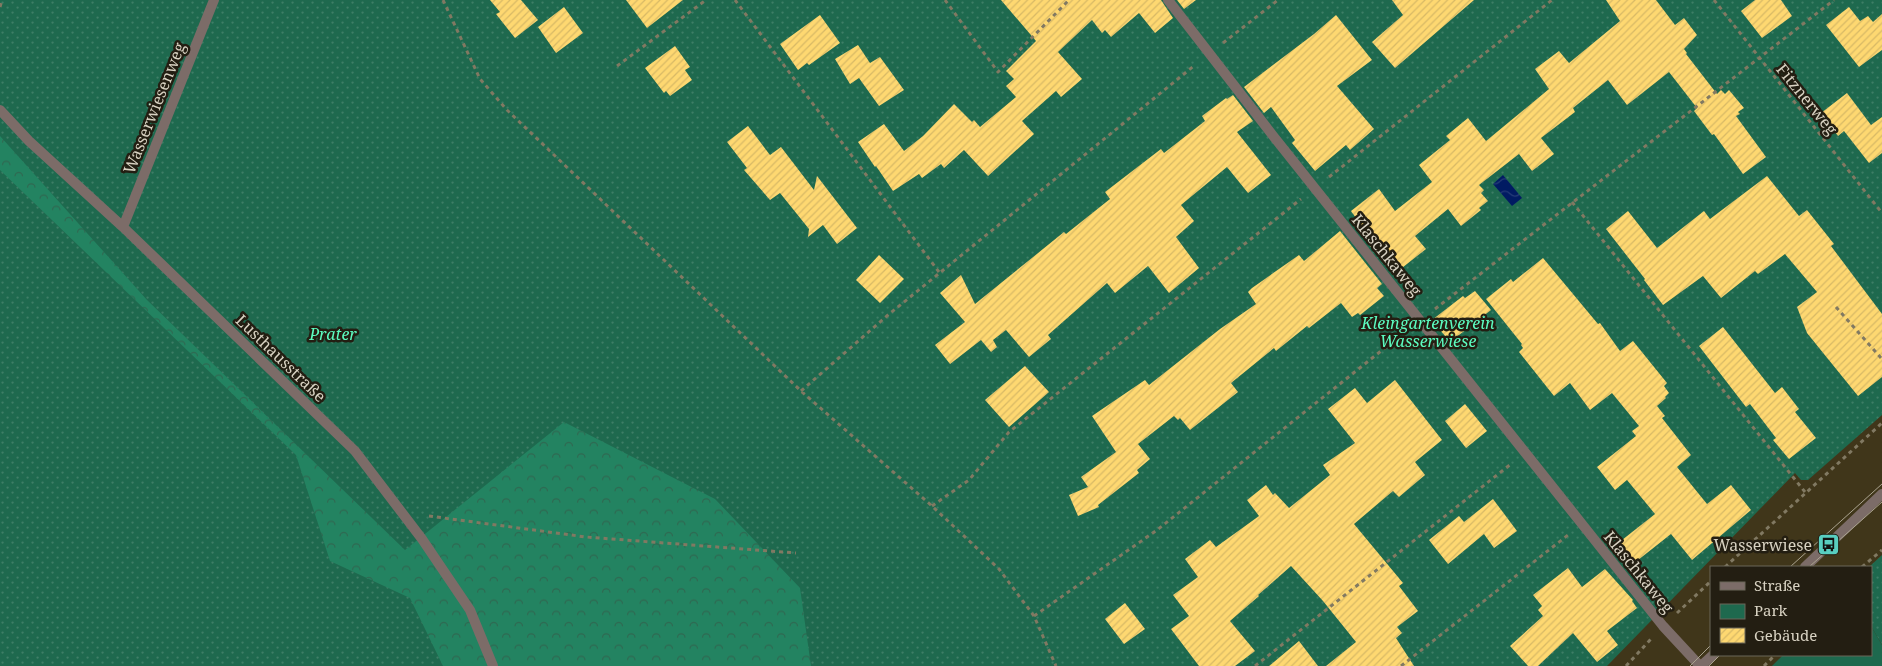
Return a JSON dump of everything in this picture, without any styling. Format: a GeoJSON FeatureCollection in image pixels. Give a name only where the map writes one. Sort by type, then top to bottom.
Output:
{"type":"FeatureCollection","features":[{"type":"Feature","properties":{"kind":"street","name":"Wasserwiesenweg"},"geometry":{"type":"LineString","coordinates":[[123,227],[214,0]]}},
{"type":"Feature","properties":{"kind":"street","name":"Klaschkaweg"},"geometry":{"type":"LineString","coordinates":[[1168,0],[1314,188],[1663,626],[1700,666]]}},
{"type":"Feature","properties":{"kind":"street","name":"Lusthausstraße"},"geometry":{"type":"LineString","coordinates":[[0,110],[29,141],[123,227],[356,451],[422,539],[470,610],[492,666]]}},
{"type":"Feature","properties":{"kind":"street"},"geometry":{"type":"LineString","coordinates":[[1806,566],[1882,494]]}},
{"type":"Feature","properties":{"kind":"street"},"geometry":{"type":"LineString","coordinates":[[1700,666],[1711,656]]}},
{"type":"Feature","properties":{"kind":"path"},"geometry":{"type":"LineString","coordinates":[[0,7],[2,0]]}},
{"type":"Feature","properties":{"kind":"path"},"geometry":{"type":"LineString","coordinates":[[443,0],[480,79],[507,110],[801,392],[932,506],[999,569],[1034,616],[1056,666]]}},
{"type":"Feature","properties":{"kind":"path"},"geometry":{"type":"LineString","coordinates":[[617,66],[706,0]]}},
{"type":"Feature","properties":{"kind":"path"},"geometry":{"type":"LineString","coordinates":[[735,0],[939,272]]}},
{"type":"Feature","properties":{"kind":"path"},"geometry":{"type":"LineString","coordinates":[[945,0],[998,72],[1069,0]]}},
{"type":"Feature","properties":{"kind":"path"},"geometry":{"type":"LineString","coordinates":[[801,392],[939,272],[1278,0]]}},
{"type":"Feature","properties":{"kind":"path"},"geometry":{"type":"LineString","coordinates":[[932,506],[969,480],[1009,432],[1552,0]]}},
{"type":"Feature","properties":{"kind":"path","name":"Fitznerweg"},"geometry":{"type":"LineString","coordinates":[[1714,0],[1882,213]]}},
{"type":"Feature","properties":{"kind":"path"},"geometry":{"type":"LineString","coordinates":[[1572,202],[1805,492]]}},
{"type":"Feature","properties":{"kind":"path"},"geometry":{"type":"LineString","coordinates":[[1836,307],[1882,359]]}},
{"type":"Feature","properties":{"kind":"path"},"geometry":{"type":"LineString","coordinates":[[1726,566],[1882,423]]}},
{"type":"Feature","properties":{"kind":"path"},"geometry":{"type":"LineString","coordinates":[[1255,666],[1525,453]]}},
{"type":"Feature","properties":{"kind":"path"},"geometry":{"type":"LineString","coordinates":[[402,513],[586,537],[796,553]]}},
{"type":"Feature","properties":{"kind":"path"},"geometry":{"type":"LineString","coordinates":[[1401,666],[1582,524]]}},
{"type":"Feature","properties":{"kind":"path"},"geometry":{"type":"LineString","coordinates":[[1863,566],[1882,550]]}},
{"type":"Feature","properties":{"kind":"path"},"geometry":{"type":"LineString","coordinates":[[1764,666],[1774,656]]}},
{"type":"Feature","properties":{"kind":"green space"},"geometry":{"type":"Polygon","coordinates":[[[0,0],[1882,0],[1882,415],[1808,480],[1801,480],[1795,473],[1607,666],[0,666],[0,0]]]}},
{"type":"Feature","properties":{"kind":"green space"},"geometry":{"type":"Polygon","coordinates":[[[0,136],[147,300],[405,550],[564,422],[715,499],[800,588],[811,666],[443,666],[410,598],[330,561],[296,455],[0,170],[0,136]]]}},
{"type":"Feature","properties":{"kind":"green space"},"geometry":{"type":"Polygon","coordinates":[[[1882,555],[1882,645],[1872,628],[1872,566],[1870,566],[1882,555]]]}},
{"type":"Feature","properties":{"kind":"green space"},"geometry":{"type":"Polygon","coordinates":[[[1872,628],[1882,645],[1882,666],[1772,666],[1782,656],[1872,656],[1872,628]]]}},
{"type":"Feature","properties":{"kind":"water"},"geometry":{"type":"Polygon","coordinates":[[[1503,175],[1522,198],[1512,206],[1493,184],[1503,175]]]}},
{"type":"Feature","properties":{"kind":"building"},"geometry":{"type":"Polygon","coordinates":[[[490,0],[521,0],[538,20],[515,38],[496,14],[500,12],[490,0]]]}},
{"type":"Feature","properties":{"kind":"building"},"geometry":{"type":"Polygon","coordinates":[[[626,0],[683,0],[647,28],[626,0]]]}},
{"type":"Feature","properties":{"kind":"building"},"geometry":{"type":"Polygon","coordinates":[[[1001,0],[1161,0],[1173,18],[1155,33],[1139,13],[1111,37],[1105,30],[1102,33],[1092,20],[1058,52],[1082,79],[1061,97],[1056,91],[1022,121],[1034,134],[988,176],[964,150],[944,168],[941,164],[922,178],[919,174],[893,191],[858,142],[884,124],[904,151],[923,136],[954,104],[972,122],[974,120],[980,127],[1016,97],[1006,86],[1014,79],[1006,71],[1036,41],[1001,0]]]}},
{"type":"Feature","properties":{"kind":"building"},"geometry":{"type":"Polygon","coordinates":[[[1177,0],[1196,0],[1184,9],[1177,0]]]}},
{"type":"Feature","properties":{"kind":"building"},"geometry":{"type":"Polygon","coordinates":[[[1392,0],[1474,0],[1395,68],[1372,42],[1403,15],[1392,0]]]}},
{"type":"Feature","properties":{"kind":"building"},"geometry":{"type":"Polygon","coordinates":[[[1606,0],[1656,0],[1675,25],[1684,18],[1697,35],[1684,49],[1686,54],[1717,94],[1721,90],[1725,94],[1729,90],[1744,108],[1736,116],[1766,157],[1743,174],[1714,134],[1712,135],[1694,111],[1697,108],[1669,72],[1627,105],[1608,80],[1573,108],[1575,112],[1541,138],[1554,154],[1532,171],[1519,154],[1479,185],[1484,190],[1481,193],[1488,201],[1479,208],[1481,210],[1461,226],[1448,209],[1415,236],[1426,249],[1393,275],[1351,222],[1356,218],[1351,211],[1379,189],[1395,211],[1432,182],[1419,165],[1450,140],[1446,136],[1468,118],[1486,141],[1549,89],[1535,69],[1559,51],[1569,63],[1620,21],[1606,0]]]}},
{"type":"Feature","properties":{"kind":"building"},"geometry":{"type":"Polygon","coordinates":[[[1755,0],[1781,0],[1792,16],[1762,38],[1741,11],[1755,0]]]}},
{"type":"Feature","properties":{"kind":"building"},"geometry":{"type":"Polygon","coordinates":[[[564,7],[583,33],[556,53],[538,27],[564,7]]]}},
{"type":"Feature","properties":{"kind":"building"},"geometry":{"type":"Polygon","coordinates":[[[1849,7],[1860,21],[1868,16],[1873,22],[1882,14],[1882,50],[1859,67],[1826,25],[1849,7]]]}},
{"type":"Feature","properties":{"kind":"building"},"geometry":{"type":"Polygon","coordinates":[[[820,15],[840,43],[809,65],[807,63],[798,70],[780,44],[820,15]]]}},
{"type":"Feature","properties":{"kind":"building"},"geometry":{"type":"Polygon","coordinates":[[[1336,15],[1372,60],[1337,86],[1374,129],[1350,150],[1346,145],[1315,171],[1292,143],[1295,140],[1271,107],[1264,113],[1244,87],[1336,15]]]}},
{"type":"Feature","properties":{"kind":"building"},"geometry":{"type":"Polygon","coordinates":[[[858,45],[870,63],[880,57],[904,90],[879,106],[859,78],[850,84],[835,59],[858,45]]]}},
{"type":"Feature","properties":{"kind":"building"},"geometry":{"type":"Polygon","coordinates":[[[675,46],[690,67],[685,70],[692,80],[670,96],[666,91],[664,93],[645,68],[675,46]]]}},
{"type":"Feature","properties":{"kind":"building"},"geometry":{"type":"Polygon","coordinates":[[[1847,93],[1871,125],[1882,117],[1882,153],[1869,163],[1844,131],[1838,136],[1821,113],[1847,93]]]}},
{"type":"Feature","properties":{"kind":"building"},"geometry":{"type":"Polygon","coordinates":[[[1233,95],[1253,121],[1237,132],[1271,175],[1248,193],[1227,167],[1181,205],[1194,221],[1176,237],[1199,268],[1169,293],[1148,266],[1115,293],[1107,283],[1048,335],[1051,339],[1029,357],[1006,330],[993,340],[997,347],[991,352],[981,340],[950,364],[935,345],[965,322],[940,293],[961,275],[975,304],[1064,232],[1066,234],[1110,199],[1105,192],[1161,149],[1164,153],[1205,121],[1202,116],[1233,95]]]}},
{"type":"Feature","properties":{"kind":"building"},"geometry":{"type":"Polygon","coordinates":[[[748,126],[770,155],[781,147],[814,190],[817,176],[857,228],[837,244],[823,225],[808,237],[809,229],[780,193],[770,200],[744,170],[747,168],[727,142],[748,126]]]}},
{"type":"Feature","properties":{"kind":"building"},"geometry":{"type":"Polygon","coordinates":[[[1767,176],[1799,216],[1807,210],[1834,244],[1831,246],[1882,314],[1882,377],[1858,396],[1807,333],[1797,307],[1817,292],[1785,254],[1758,274],[1755,271],[1721,298],[1703,276],[1663,305],[1606,229],[1628,211],[1657,248],[1704,211],[1710,219],[1767,176]]]}},
{"type":"Feature","properties":{"kind":"building"},"geometry":{"type":"Polygon","coordinates":[[[1340,231],[1382,284],[1377,288],[1384,296],[1360,315],[1358,313],[1352,317],[1341,303],[1309,328],[1307,326],[1276,351],[1274,348],[1231,383],[1238,392],[1190,430],[1180,418],[1178,420],[1174,416],[1138,444],[1150,459],[1137,470],[1139,473],[1098,505],[1099,507],[1078,516],[1069,495],[1088,487],[1081,477],[1116,452],[1092,416],[1145,380],[1149,385],[1220,329],[1256,304],[1248,292],[1252,288],[1299,255],[1304,261],[1340,231]]]}},
{"type":"Feature","properties":{"kind":"building"},"geometry":{"type":"Polygon","coordinates":[[[879,255],[904,279],[880,303],[856,280],[879,255]]]}},
{"type":"Feature","properties":{"kind":"building"},"geometry":{"type":"Polygon","coordinates":[[[1543,258],[1598,324],[1600,323],[1620,351],[1633,341],[1667,383],[1664,386],[1669,393],[1657,406],[1665,416],[1662,418],[1691,455],[1677,467],[1707,504],[1731,485],[1751,510],[1692,560],[1671,534],[1633,564],[1617,544],[1655,514],[1627,480],[1615,490],[1597,467],[1636,436],[1632,431],[1639,426],[1612,393],[1590,410],[1570,383],[1554,396],[1519,352],[1523,348],[1522,344],[1486,299],[1511,279],[1513,282],[1543,258]]]}},
{"type":"Feature","properties":{"kind":"building"},"geometry":{"type":"Polygon","coordinates":[[[1475,291],[1491,310],[1450,342],[1432,320],[1463,296],[1465,298],[1475,291]]]}},
{"type":"Feature","properties":{"kind":"building"},"geometry":{"type":"Polygon","coordinates":[[[1723,327],[1775,393],[1782,387],[1799,409],[1795,412],[1816,438],[1789,459],[1773,440],[1776,438],[1750,404],[1746,407],[1699,346],[1723,327]]]}},
{"type":"Feature","properties":{"kind":"building"},"geometry":{"type":"Polygon","coordinates":[[[1025,366],[1049,392],[1009,427],[985,400],[1025,366]]]}},
{"type":"Feature","properties":{"kind":"building"},"geometry":{"type":"Polygon","coordinates":[[[1395,380],[1442,440],[1415,462],[1425,475],[1399,497],[1393,491],[1354,524],[1403,583],[1399,586],[1418,611],[1397,627],[1402,633],[1396,638],[1414,666],[1326,666],[1356,642],[1323,601],[1291,566],[1230,621],[1255,651],[1235,666],[1199,666],[1171,629],[1189,616],[1173,595],[1198,577],[1185,559],[1210,540],[1216,547],[1259,516],[1247,500],[1266,485],[1273,495],[1275,493],[1289,508],[1330,475],[1323,465],[1355,443],[1328,409],[1355,388],[1367,403],[1395,380]]]}},
{"type":"Feature","properties":{"kind":"building"},"geometry":{"type":"Polygon","coordinates":[[[1465,404],[1487,431],[1466,448],[1445,421],[1465,404]]]}},
{"type":"Feature","properties":{"kind":"building"},"geometry":{"type":"Polygon","coordinates":[[[1493,499],[1517,531],[1494,548],[1484,534],[1448,564],[1429,540],[1459,516],[1464,522],[1493,499]]]}},
{"type":"Feature","properties":{"kind":"building"},"geometry":{"type":"Polygon","coordinates":[[[1568,568],[1582,587],[1605,569],[1633,600],[1637,608],[1607,631],[1618,645],[1597,662],[1573,633],[1538,666],[1528,666],[1510,646],[1543,616],[1538,610],[1542,606],[1533,595],[1568,568]]]}},
{"type":"Feature","properties":{"kind":"building"},"geometry":{"type":"Polygon","coordinates":[[[1125,603],[1145,629],[1124,644],[1105,619],[1125,603]]]}},
{"type":"Feature","properties":{"kind":"building"},"geometry":{"type":"Polygon","coordinates":[[[1299,641],[1318,666],[1269,666],[1299,641]]]}},
{"type":"Feature","properties":{"kind":"tram line"},"geometry":{"type":"LineString","coordinates":[[1791,566],[1882,484]]}},
{"type":"Feature","properties":{"kind":"tram line"},"geometry":{"type":"LineString","coordinates":[[1810,566],[1882,502]]}},
{"type":"Feature","properties":{"kind":"tram line"},"geometry":{"type":"LineString","coordinates":[[1690,666],[1710,646]]}},
{"type":"Feature","properties":{"kind":"tram line"},"geometry":{"type":"LineString","coordinates":[[1709,666],[1719,656]]}},
{"type":"Feature","properties":{"kind":"place","name":"Wasserwiese"},"geometry":{"type":"Point","coordinates":[1828,545]}},
{"type":"Feature","properties":{"kind":"park label","name":"Kleingartenverein Wasserwiese"},"geometry":{"type":"Point","coordinates":[1428,332]}},
{"type":"Feature","properties":{"kind":"park label","name":"Prater"},"geometry":{"type":"Point","coordinates":[333,334]}}]}
